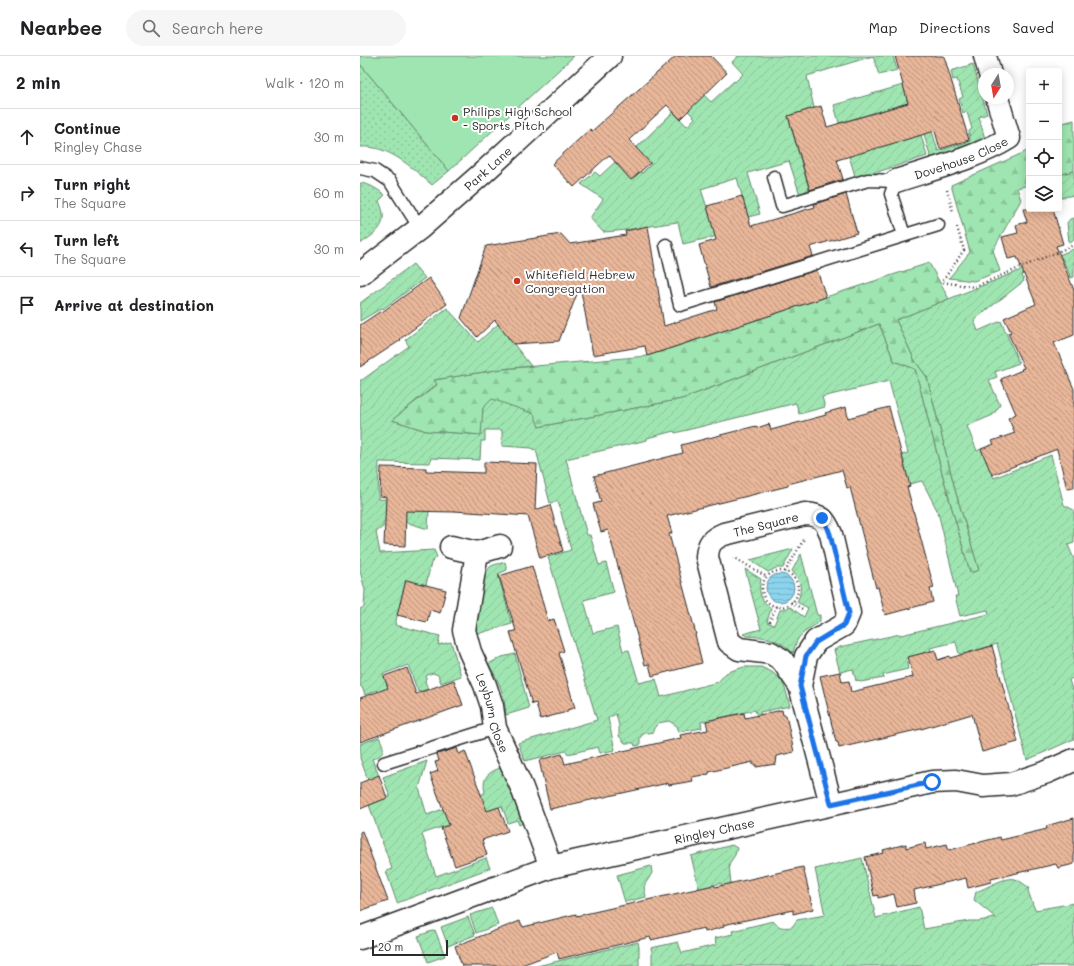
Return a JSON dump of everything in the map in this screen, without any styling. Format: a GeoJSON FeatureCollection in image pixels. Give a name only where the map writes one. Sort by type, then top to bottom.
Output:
{"type":"FeatureCollection","features":[{"type":"Feature","properties":{"kind":"street","name":"Park Lane"},"geometry":{"type":"LineString","coordinates":[[360,274],[420,228],[485,171],[610,56]]}},
{"type":"Feature","properties":{"kind":"street"},"geometry":{"type":"LineString","coordinates":[[985,56],[988,68]]}},
{"type":"Feature","properties":{"kind":"street","name":"Dovehouse Close"},"geometry":{"type":"LineString","coordinates":[[896,181],[983,151],[1009,138],[999,104]]}},
{"type":"Feature","properties":{"kind":"street","name":"The Square"},"geometry":{"type":"LineString","coordinates":[[710,543],[715,538],[724,534],[805,514],[818,516]]}},
{"type":"Feature","properties":{"kind":"street"},"geometry":{"type":"LineString","coordinates":[[800,686],[806,656],[816,642],[844,625],[849,613],[830,534],[826,523],[818,516]]}},
{"type":"Feature","properties":{"kind":"street"},"geometry":{"type":"LineString","coordinates":[[710,543],[707,556],[729,642],[739,649],[771,653],[782,660],[800,686],[831,804]]}},
{"type":"Feature","properties":{"kind":"street"},"geometry":{"type":"LineString","coordinates":[[451,547],[477,553],[500,546]]}},
{"type":"Feature","properties":{"kind":"street","name":"Leyburn Close"},"geometry":{"type":"LineString","coordinates":[[477,553],[464,630],[470,652],[492,706],[495,728],[522,788],[551,867]]}},
{"type":"Feature","properties":{"kind":"street","name":"Ringley Chase"},"geometry":{"type":"LineString","coordinates":[[360,938],[551,867],[932,782],[956,781],[983,786],[1011,784],[1047,772],[1074,760]]}},
{"type":"Feature","properties":{"kind":"lane"},"geometry":{"type":"LineString","coordinates":[[360,168],[375,170],[390,181],[420,228]]}},
{"type":"Feature","properties":{"kind":"lane"},"geometry":{"type":"LineString","coordinates":[[774,177],[782,206],[868,180],[896,181],[891,194],[904,235]]}},
{"type":"Feature","properties":{"kind":"lane"},"geometry":{"type":"LineString","coordinates":[[666,245],[680,305],[938,225]]}},
{"type":"Feature","properties":{"kind":"lane"},"geometry":{"type":"LineString","coordinates":[[384,763],[495,728]]}},
{"type":"Feature","properties":{"kind":"path"},"geometry":{"type":"LineString","coordinates":[[945,185],[954,214]]}},
{"type":"Feature","properties":{"kind":"path"},"geometry":{"type":"LineString","coordinates":[[956,221],[964,250],[942,282],[974,287],[1074,245]]}},
{"type":"Feature","properties":{"kind":"path"},"geometry":{"type":"LineString","coordinates":[[785,572],[818,516]]}},
{"type":"Feature","properties":{"kind":"path"},"geometry":{"type":"LineString","coordinates":[[710,543],[767,577]]}},
{"type":"Feature","properties":{"kind":"path"},"geometry":{"type":"LineString","coordinates":[[774,572],[785,572],[795,579],[797,584],[797,595],[791,602],[784,606],[776,606],[769,603],[763,594],[763,583],[767,577],[774,572]]}},
{"type":"Feature","properties":{"kind":"path"},"geometry":{"type":"LineString","coordinates":[[791,602],[804,610]]}},
{"type":"Feature","properties":{"kind":"path"},"geometry":{"type":"LineString","coordinates":[[770,622],[776,606]]}},
{"type":"Feature","properties":{"kind":"green space","name":"Philips High School - Sports Pitch"},"geometry":{"type":"Polygon","coordinates":[[[360,56],[574,56],[449,171],[360,64],[360,56]]]}},
{"type":"Feature","properties":{"kind":"green space"},"geometry":{"type":"Polygon","coordinates":[[[738,56],[873,56],[807,76],[814,108],[788,116],[809,189],[800,195],[789,161],[748,173],[760,214],[748,217],[737,178],[701,189],[713,226],[722,235],[683,244],[678,222],[603,232],[590,218],[603,199],[581,184],[595,172],[600,176],[615,162],[631,180],[640,172],[642,173],[651,164],[636,148],[673,112],[687,126],[695,118],[682,105],[699,90],[711,102],[734,81],[735,82],[743,74],[732,62],[738,56]]]}},
{"type":"Feature","properties":{"kind":"green space"},"geometry":{"type":"Polygon","coordinates":[[[873,56],[893,56],[897,70],[879,75],[873,56]]]}},
{"type":"Feature","properties":{"kind":"green space"},"geometry":{"type":"Polygon","coordinates":[[[360,64],[449,171],[432,185],[399,158],[390,153],[371,147],[360,147],[360,64]]]}},
{"type":"Feature","properties":{"kind":"green space"},"geometry":{"type":"Polygon","coordinates":[[[973,64],[978,82],[978,104],[984,104],[987,114],[979,117],[985,139],[933,166],[922,127],[930,124],[938,151],[970,141],[969,131],[972,129],[967,112],[963,113],[959,99],[963,97],[957,79],[953,80],[951,71],[973,64]]]}},
{"type":"Feature","properties":{"kind":"green space"},"geometry":{"type":"Polygon","coordinates":[[[903,85],[908,103],[839,123],[834,105],[903,85]]]}},
{"type":"Feature","properties":{"kind":"green space"},"geometry":{"type":"Polygon","coordinates":[[[1074,120],[1074,171],[1062,174],[1062,140],[1062,123],[1074,120]]]}},
{"type":"Feature","properties":{"kind":"green space"},"geometry":{"type":"Polygon","coordinates":[[[921,135],[927,156],[856,179],[849,156],[921,135]]]}},
{"type":"Feature","properties":{"kind":"green space"},"geometry":{"type":"Polygon","coordinates":[[[1026,151],[1026,186],[1017,188],[1021,200],[993,250],[1000,271],[974,281],[949,278],[970,252],[951,185],[1026,151]]]}},
{"type":"Feature","properties":{"kind":"green space"},"geometry":{"type":"Polygon","coordinates":[[[1074,171],[1074,195],[1062,197],[1062,174],[1074,171]]]}},
{"type":"Feature","properties":{"kind":"green space"},"geometry":{"type":"Polygon","coordinates":[[[360,183],[370,186],[385,195],[379,201],[382,209],[383,222],[377,231],[360,244],[360,183]]]}},
{"type":"Feature","properties":{"kind":"green space"},"geometry":{"type":"Polygon","coordinates":[[[1074,218],[1074,240],[1069,242],[1067,223],[1070,219],[1074,218]]]}},
{"type":"Feature","properties":{"kind":"green space"},"geometry":{"type":"Polygon","coordinates":[[[1074,249],[1074,277],[1071,278],[1062,258],[1022,275],[1024,281],[974,320],[978,331],[1001,321],[1019,363],[995,372],[997,377],[989,380],[1000,405],[993,415],[967,426],[977,451],[981,449],[994,478],[1051,455],[1064,505],[1074,510],[1074,543],[1068,545],[1074,559],[1074,677],[1069,680],[1072,689],[1074,689],[1074,739],[1027,760],[997,644],[964,654],[959,654],[956,642],[930,648],[931,651],[906,658],[908,669],[883,675],[884,678],[860,682],[858,680],[856,681],[853,669],[840,672],[834,650],[840,647],[901,635],[989,614],[988,610],[960,616],[955,596],[958,596],[938,512],[922,481],[909,484],[902,455],[908,453],[889,381],[822,397],[825,407],[799,414],[796,403],[675,433],[674,431],[647,438],[647,440],[566,459],[587,535],[590,535],[599,565],[606,563],[614,592],[584,600],[593,633],[617,627],[623,651],[629,650],[639,683],[656,679],[661,697],[718,682],[726,673],[744,667],[761,667],[772,672],[782,681],[790,706],[760,712],[761,717],[758,718],[755,710],[701,722],[702,728],[679,732],[677,726],[669,721],[658,723],[653,730],[654,732],[643,734],[640,738],[640,745],[635,746],[634,743],[625,743],[619,736],[619,726],[616,714],[608,718],[615,750],[600,753],[598,747],[568,754],[566,751],[525,761],[518,743],[597,720],[548,557],[571,550],[558,501],[550,503],[536,450],[532,448],[502,446],[502,430],[485,430],[485,441],[481,441],[480,460],[431,458],[430,463],[379,462],[378,499],[403,500],[429,509],[428,529],[405,522],[383,522],[383,527],[376,532],[380,553],[434,550],[437,557],[431,563],[426,585],[406,580],[395,625],[440,636],[438,645],[451,642],[461,676],[441,683],[438,675],[433,673],[427,675],[425,681],[428,689],[418,692],[408,665],[383,674],[391,695],[381,699],[377,690],[365,695],[362,687],[360,686],[360,609],[364,607],[365,590],[360,571],[360,380],[409,346],[405,340],[447,308],[478,342],[498,324],[531,366],[434,380],[437,384],[392,420],[426,431],[481,435],[483,408],[492,399],[534,414],[539,427],[682,399],[879,324],[894,361],[915,369],[970,573],[979,570],[956,493],[927,377],[915,361],[896,320],[1074,249]]]}},
{"type":"Feature","properties":{"kind":"green space"},"geometry":{"type":"Polygon","coordinates":[[[929,263],[949,299],[896,320],[915,361],[927,377],[956,493],[979,570],[970,573],[915,369],[894,361],[879,324],[682,399],[539,427],[483,408],[482,435],[426,431],[392,420],[437,385],[434,380],[502,369],[647,356],[929,263]]]}},
{"type":"Feature","properties":{"kind":"green space"},"geometry":{"type":"Polygon","coordinates":[[[413,264],[425,278],[383,309],[382,308],[360,321],[360,303],[413,264]]]}},
{"type":"Feature","properties":{"kind":"green space"},"geometry":{"type":"Polygon","coordinates":[[[793,549],[783,568],[776,568],[768,572],[750,560],[793,549]]]}},
{"type":"Feature","properties":{"kind":"green space"},"geometry":{"type":"Polygon","coordinates":[[[801,554],[817,615],[820,615],[820,621],[800,637],[793,653],[782,644],[772,639],[746,636],[743,634],[761,629],[745,569],[761,579],[760,592],[762,599],[771,608],[767,622],[774,625],[780,610],[790,607],[804,617],[808,608],[797,602],[800,593],[800,585],[792,571],[801,554]]]}},
{"type":"Feature","properties":{"kind":"green space"},"geometry":{"type":"Polygon","coordinates":[[[505,562],[507,570],[498,574],[512,624],[480,633],[475,632],[482,587],[487,571],[491,566],[505,562]]]}},
{"type":"Feature","properties":{"kind":"green space"},"geometry":{"type":"Polygon","coordinates":[[[515,654],[529,708],[506,715],[501,688],[488,664],[502,657],[515,654]]]}},
{"type":"Feature","properties":{"kind":"green space"},"geometry":{"type":"Polygon","coordinates":[[[379,737],[383,751],[380,755],[372,759],[379,776],[368,780],[360,758],[360,744],[379,737]]]}},
{"type":"Feature","properties":{"kind":"green space"},"geometry":{"type":"Polygon","coordinates":[[[427,761],[419,788],[427,815],[485,793],[484,784],[486,777],[491,772],[500,768],[514,794],[525,822],[519,825],[517,820],[508,823],[502,806],[422,834],[436,876],[486,858],[490,868],[397,903],[386,871],[392,869],[369,805],[390,797],[383,777],[427,761]]]}},
{"type":"Feature","properties":{"kind":"green space"},"geometry":{"type":"Polygon","coordinates":[[[732,845],[737,848],[735,855],[729,864],[731,885],[722,888],[721,883],[699,889],[691,856],[732,845]]]}},
{"type":"Feature","properties":{"kind":"green space"},"geometry":{"type":"Polygon","coordinates":[[[862,858],[876,918],[919,907],[924,929],[996,918],[974,900],[976,892],[1006,879],[1017,880],[1029,887],[1028,891],[1035,910],[1074,903],[1074,966],[652,966],[651,948],[678,942],[682,953],[716,945],[715,938],[733,934],[732,931],[773,921],[781,927],[792,927],[797,920],[825,915],[815,869],[862,858]]]}},
{"type":"Feature","properties":{"kind":"green space"},"geometry":{"type":"Polygon","coordinates":[[[651,866],[652,873],[644,886],[646,897],[625,902],[617,875],[651,866]]]}},
{"type":"Feature","properties":{"kind":"green space"},"geometry":{"type":"Polygon","coordinates":[[[492,908],[498,925],[476,933],[470,915],[492,908]]]}},
{"type":"Feature","properties":{"kind":"green space"},"geometry":{"type":"Polygon","coordinates":[[[468,917],[475,935],[448,946],[441,927],[468,917]]]}},
{"type":"Feature","properties":{"kind":"green space"},"geometry":{"type":"Polygon","coordinates":[[[435,930],[445,956],[428,962],[418,936],[435,930]]]}},
{"type":"Feature","properties":{"kind":"green space"},"geometry":{"type":"Polygon","coordinates":[[[638,942],[639,966],[537,966],[638,942]]]}},
{"type":"Feature","properties":{"kind":"water"},"geometry":{"type":"Polygon","coordinates":[[[780,574],[790,578],[794,588],[790,598],[780,602],[770,598],[766,588],[770,578],[780,574]]]}},
{"type":"Feature","properties":{"kind":"building"},"geometry":{"type":"Polygon","coordinates":[[[676,56],[711,56],[727,73],[680,119],[667,105],[629,140],[650,163],[631,180],[609,155],[574,187],[552,164],[590,129],[592,131],[676,56]]]}},
{"type":"Feature","properties":{"kind":"building"},"geometry":{"type":"Polygon","coordinates":[[[895,56],[944,56],[969,140],[940,149],[935,131],[837,160],[843,179],[810,190],[788,116],[821,106],[827,127],[908,103],[895,56]]]}},
{"type":"Feature","properties":{"kind":"building"},"geometry":{"type":"Polygon","coordinates":[[[846,194],[857,233],[810,247],[813,256],[711,287],[699,245],[716,240],[707,206],[742,196],[751,226],[815,207],[814,204],[846,194]]]}},
{"type":"Feature","properties":{"kind":"building"},"geometry":{"type":"Polygon","coordinates":[[[1023,209],[1026,209],[1026,212],[1054,212],[1063,244],[1056,246],[1074,290],[1074,335],[1054,343],[1074,389],[1074,488],[1067,489],[1057,449],[992,475],[981,449],[994,444],[992,441],[1015,433],[1008,418],[1016,414],[1001,379],[1024,368],[1008,333],[1011,332],[1004,318],[1036,304],[1017,257],[1008,259],[1002,237],[1018,233],[1016,225],[1027,222],[1023,209]]]}},
{"type":"Feature","properties":{"kind":"building"},"geometry":{"type":"Polygon","coordinates":[[[648,226],[664,326],[717,309],[715,302],[817,270],[826,297],[647,356],[645,346],[593,355],[580,286],[559,341],[513,344],[495,320],[477,337],[461,318],[486,246],[561,234],[570,244],[626,235],[625,231],[648,226]]]}},
{"type":"Feature","properties":{"kind":"building"},"geometry":{"type":"Polygon","coordinates":[[[429,278],[447,304],[400,339],[401,340],[360,367],[360,325],[381,311],[382,312],[429,278]]]}},
{"type":"Feature","properties":{"kind":"building"},"geometry":{"type":"Polygon","coordinates":[[[846,407],[848,418],[889,407],[910,486],[907,487],[934,588],[930,589],[933,602],[885,615],[878,587],[876,588],[850,487],[847,488],[842,470],[788,484],[788,486],[667,516],[672,533],[669,534],[696,634],[702,663],[652,676],[649,664],[645,665],[608,530],[601,532],[593,504],[601,502],[594,476],[683,453],[681,445],[756,426],[757,428],[769,424],[771,430],[826,415],[825,413],[846,407]]]}},
{"type":"Feature","properties":{"kind":"building"},"geometry":{"type":"Polygon","coordinates":[[[484,462],[537,464],[535,510],[550,505],[563,551],[540,558],[528,516],[454,511],[406,511],[405,546],[384,545],[386,497],[380,496],[381,467],[426,468],[426,471],[484,473],[484,462]]]}},
{"type":"Feature","properties":{"kind":"building"},"geometry":{"type":"Polygon","coordinates":[[[532,566],[548,621],[554,619],[564,651],[559,653],[575,708],[567,710],[567,712],[540,719],[536,703],[532,704],[510,632],[516,631],[499,576],[532,566]]]}},
{"type":"Feature","properties":{"kind":"building"},"geometry":{"type":"Polygon","coordinates":[[[406,580],[446,590],[440,613],[430,610],[427,622],[397,615],[406,580]]]}},
{"type":"Feature","properties":{"kind":"building"},"geometry":{"type":"Polygon","coordinates":[[[992,646],[1018,742],[982,752],[972,714],[921,729],[839,748],[838,742],[836,742],[820,676],[840,672],[842,682],[849,681],[851,692],[913,677],[908,657],[935,650],[938,660],[992,646]]]}},
{"type":"Feature","properties":{"kind":"building"},"geometry":{"type":"Polygon","coordinates":[[[407,668],[416,694],[454,680],[463,705],[360,742],[360,698],[388,688],[384,676],[407,668]]]}},
{"type":"Feature","properties":{"kind":"building"},"geometry":{"type":"Polygon","coordinates":[[[782,710],[783,715],[786,715],[794,752],[777,756],[776,764],[756,767],[756,765],[753,765],[753,762],[692,777],[693,781],[669,785],[668,783],[550,809],[539,760],[562,754],[565,764],[681,738],[680,735],[708,730],[706,721],[744,713],[745,718],[782,710]]]}},
{"type":"Feature","properties":{"kind":"building"},"geometry":{"type":"Polygon","coordinates":[[[457,748],[459,754],[465,751],[487,811],[499,807],[508,831],[482,840],[487,855],[455,866],[441,828],[449,825],[430,774],[438,771],[435,762],[439,761],[437,754],[457,748]]]}},
{"type":"Feature","properties":{"kind":"building"},"geometry":{"type":"Polygon","coordinates":[[[379,775],[387,798],[360,809],[360,783],[379,775]]]}},
{"type":"Feature","properties":{"kind":"building"},"geometry":{"type":"Polygon","coordinates":[[[1074,818],[1074,864],[1058,868],[1056,864],[991,879],[991,882],[968,888],[966,878],[914,890],[916,903],[897,907],[894,894],[878,898],[878,895],[874,896],[865,857],[884,853],[883,850],[906,844],[906,848],[925,843],[926,849],[947,844],[949,850],[1000,837],[1001,840],[1047,829],[1046,826],[1074,818]]]}},
{"type":"Feature","properties":{"kind":"building"},"geometry":{"type":"Polygon","coordinates":[[[362,831],[388,901],[360,911],[360,832],[362,831]]]}},
{"type":"Feature","properties":{"kind":"building"},"geometry":{"type":"Polygon","coordinates":[[[803,867],[813,909],[793,914],[793,910],[723,925],[724,927],[705,932],[704,928],[651,940],[650,937],[559,959],[557,952],[519,966],[462,966],[455,946],[520,921],[523,927],[576,914],[576,916],[803,867]]]}},
{"type":"Feature","properties":{"kind":"place","name":"Philips High School - Sports Pitch"},"geometry":{"type":"Point","coordinates":[455,118]}},
{"type":"Feature","properties":{"kind":"place","name":"Whitefield Hebrew Congregation"},"geometry":{"type":"Point","coordinates":[517,281]}},
{"type":"Feature","properties":{"kind":"route"},"geometry":{"type":"LineString","coordinates":[[822,518],[826,523],[830,534],[849,613],[844,625],[816,642],[806,656],[800,686],[831,804],[932,782]]}}]}
